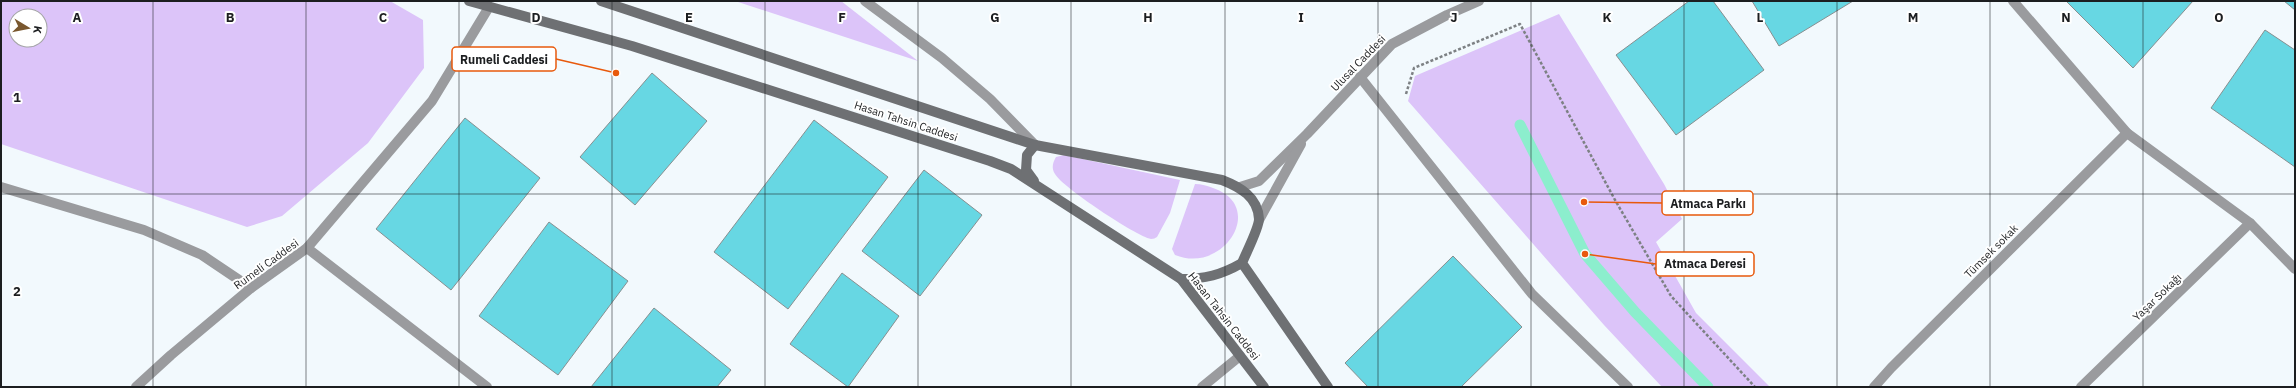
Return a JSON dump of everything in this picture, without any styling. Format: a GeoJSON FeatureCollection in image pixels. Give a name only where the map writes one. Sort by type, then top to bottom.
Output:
{"type":"FeatureCollection","features":[{"type":"Feature","properties":{"kind":"main road","name":"Hasan Tahsin Caddesi"},"geometry":{"type":"LineString","coordinates":[[469,1],[632,46],[1011,169],[1037,184],[1067,207],[1181,279],[1264,387]]}},
{"type":"Feature","properties":{"kind":"main road","name":"Hasan Tahsin Caddesi"},"geometry":{"type":"LineString","coordinates":[[601,1],[1035,145],[1222,180],[1240,187],[1254,202],[1259,220]]}},
{"type":"Feature","properties":{"kind":"main road"},"geometry":{"type":"LineString","coordinates":[[1035,145],[1027,155],[1026,170],[1037,184]]}},
{"type":"Feature","properties":{"kind":"main road"},"geometry":{"type":"LineString","coordinates":[[1181,279],[1201,279],[1223,273],[1242,263],[1259,220]]}},
{"type":"Feature","properties":{"kind":"main road"},"geometry":{"type":"LineString","coordinates":[[1242,263],[1295,342],[1328,387]]}},
{"type":"Feature","properties":{"kind":"street"},"geometry":{"type":"LineString","coordinates":[[865,1],[942,58],[990,99],[1035,145]]}},
{"type":"Feature","properties":{"kind":"street","name":"Ulusal Caddesi"},"geometry":{"type":"LineString","coordinates":[[1307,134],[1392,44],[1447,15],[1479,1]]}},
{"type":"Feature","properties":{"kind":"street"},"geometry":{"type":"LineString","coordinates":[[2013,1],[2127,133],[2250,224],[2295,268]]}},
{"type":"Feature","properties":{"kind":"street","name":"Rumeli Caddesi"},"geometry":{"type":"LineString","coordinates":[[136,387],[171,355],[251,288],[307,248],[432,101],[489,7]]}},
{"type":"Feature","properties":{"kind":"street"},"geometry":{"type":"LineString","coordinates":[[1360,77],[1532,294],[1628,387]]}},
{"type":"Feature","properties":{"kind":"street","name":"Tümsek sokak"},"geometry":{"type":"LineString","coordinates":[[1874,387],[1891,368],[2127,133]]}},
{"type":"Feature","properties":{"kind":"street"},"geometry":{"type":"LineString","coordinates":[[1240,187],[1259,180],[1307,134]]}},
{"type":"Feature","properties":{"kind":"street"},"geometry":{"type":"LineString","coordinates":[[1259,220],[1307,134]]}},
{"type":"Feature","properties":{"kind":"street"},"geometry":{"type":"LineString","coordinates":[[1,188],[144,230],[202,256],[251,288]]}},
{"type":"Feature","properties":{"kind":"street","name":"Yaşar Sokağı"},"geometry":{"type":"LineString","coordinates":[[2081,387],[2250,224]]}},
{"type":"Feature","properties":{"kind":"street"},"geometry":{"type":"LineString","coordinates":[[307,248],[487,387]]}},
{"type":"Feature","properties":{"kind":"street"},"geometry":{"type":"LineString","coordinates":[[1202,387],[1240,356]]}},
{"type":"Feature","properties":{"kind":"path"},"geometry":{"type":"LineString","coordinates":[[1404,100],[1414,68],[1520,24],[1615,200],[1671,296],[1755,387]]}},
{"type":"Feature","properties":{"kind":"shaded area"},"geometry":{"type":"Polygon","coordinates":[[[1,1],[390,1],[423,20],[424,68],[368,143],[282,216],[247,227],[1,144],[1,1]]]}},
{"type":"Feature","properties":{"kind":"shaded area"},"geometry":{"type":"Polygon","coordinates":[[[735,1],[841,1],[918,61],[735,1]]]}},
{"type":"Feature","properties":{"kind":"shaded area"},"geometry":{"type":"Polygon","coordinates":[[[1559,14],[1664,184],[1682,219],[1656,242],[1696,313],[1770,387],[1662,387],[1604,325],[1408,101],[1415,76],[1559,14]]]}},
{"type":"Feature","properties":{"kind":"shaded area"},"geometry":{"type":"Polygon","coordinates":[[[1064,155],[1180,180],[1170,213],[1157,237],[1151,239],[1143,236],[1116,221],[1071,189],[1055,174],[1053,170],[1056,157],[1064,155]]]}},
{"type":"Feature","properties":{"kind":"shaded area"},"geometry":{"type":"Polygon","coordinates":[[[1195,184],[1211,187],[1229,197],[1237,209],[1238,222],[1233,236],[1223,247],[1209,256],[1193,259],[1175,255],[1172,249],[1195,184]]]}},
{"type":"Feature","properties":{"kind":"building"},"geometry":{"type":"Polygon","coordinates":[[[1689,1],[1713,1],[1764,70],[1676,135],[1616,55],[1689,1]]]}},
{"type":"Feature","properties":{"kind":"building"},"geometry":{"type":"Polygon","coordinates":[[[1752,1],[1853,1],[1779,46],[1752,1]]]}},
{"type":"Feature","properties":{"kind":"building"},"geometry":{"type":"Polygon","coordinates":[[[2066,1],[2193,1],[2133,68],[2066,1]]]}},
{"type":"Feature","properties":{"kind":"building"},"geometry":{"type":"Polygon","coordinates":[[[2284,1],[2295,1],[2295,10],[2284,1]]]}},
{"type":"Feature","properties":{"kind":"building"},"geometry":{"type":"Polygon","coordinates":[[[2265,30],[2295,50],[2295,167],[2211,108],[2265,30]]]}},
{"type":"Feature","properties":{"kind":"building"},"geometry":{"type":"Polygon","coordinates":[[[652,73],[707,121],[635,205],[580,157],[652,73]]]}},
{"type":"Feature","properties":{"kind":"building"},"geometry":{"type":"Polygon","coordinates":[[[465,118],[540,178],[451,290],[376,229],[465,118]]]}},
{"type":"Feature","properties":{"kind":"building"},"geometry":{"type":"Polygon","coordinates":[[[814,120],[888,177],[788,309],[714,252],[814,120]]]}},
{"type":"Feature","properties":{"kind":"building"},"geometry":{"type":"Polygon","coordinates":[[[924,170],[982,215],[920,296],[862,251],[924,170]]]}},
{"type":"Feature","properties":{"kind":"building"},"geometry":{"type":"Polygon","coordinates":[[[549,222],[628,281],[558,375],[479,316],[549,222]]]}},
{"type":"Feature","properties":{"kind":"building"},"geometry":{"type":"Polygon","coordinates":[[[1453,256],[1522,327],[1461,387],[1368,387],[1345,363],[1453,256]]]}},
{"type":"Feature","properties":{"kind":"building"},"geometry":{"type":"Polygon","coordinates":[[[842,273],[899,316],[848,387],[790,344],[842,273]]]}},
{"type":"Feature","properties":{"kind":"building"},"geometry":{"type":"Polygon","coordinates":[[[654,308],[731,370],[717,387],[591,387],[654,308]]]}},
{"type":"Feature","properties":{"kind":"waterway"},"geometry":{"type":"LineString","coordinates":[[1520,125],[1585,254],[1635,312],[1708,387]]}},
{"type":"Feature","properties":{"kind":"place","name":"Rumeli Caddesi"},"geometry":{"type":"Point","coordinates":[616,73]}},
{"type":"Feature","properties":{"kind":"place","name":"Atmaca Parkı"},"geometry":{"type":"Point","coordinates":[1584,202]}},
{"type":"Feature","properties":{"kind":"place","name":"Atmaca Deresi"},"geometry":{"type":"Point","coordinates":[1585,254]}}]}
